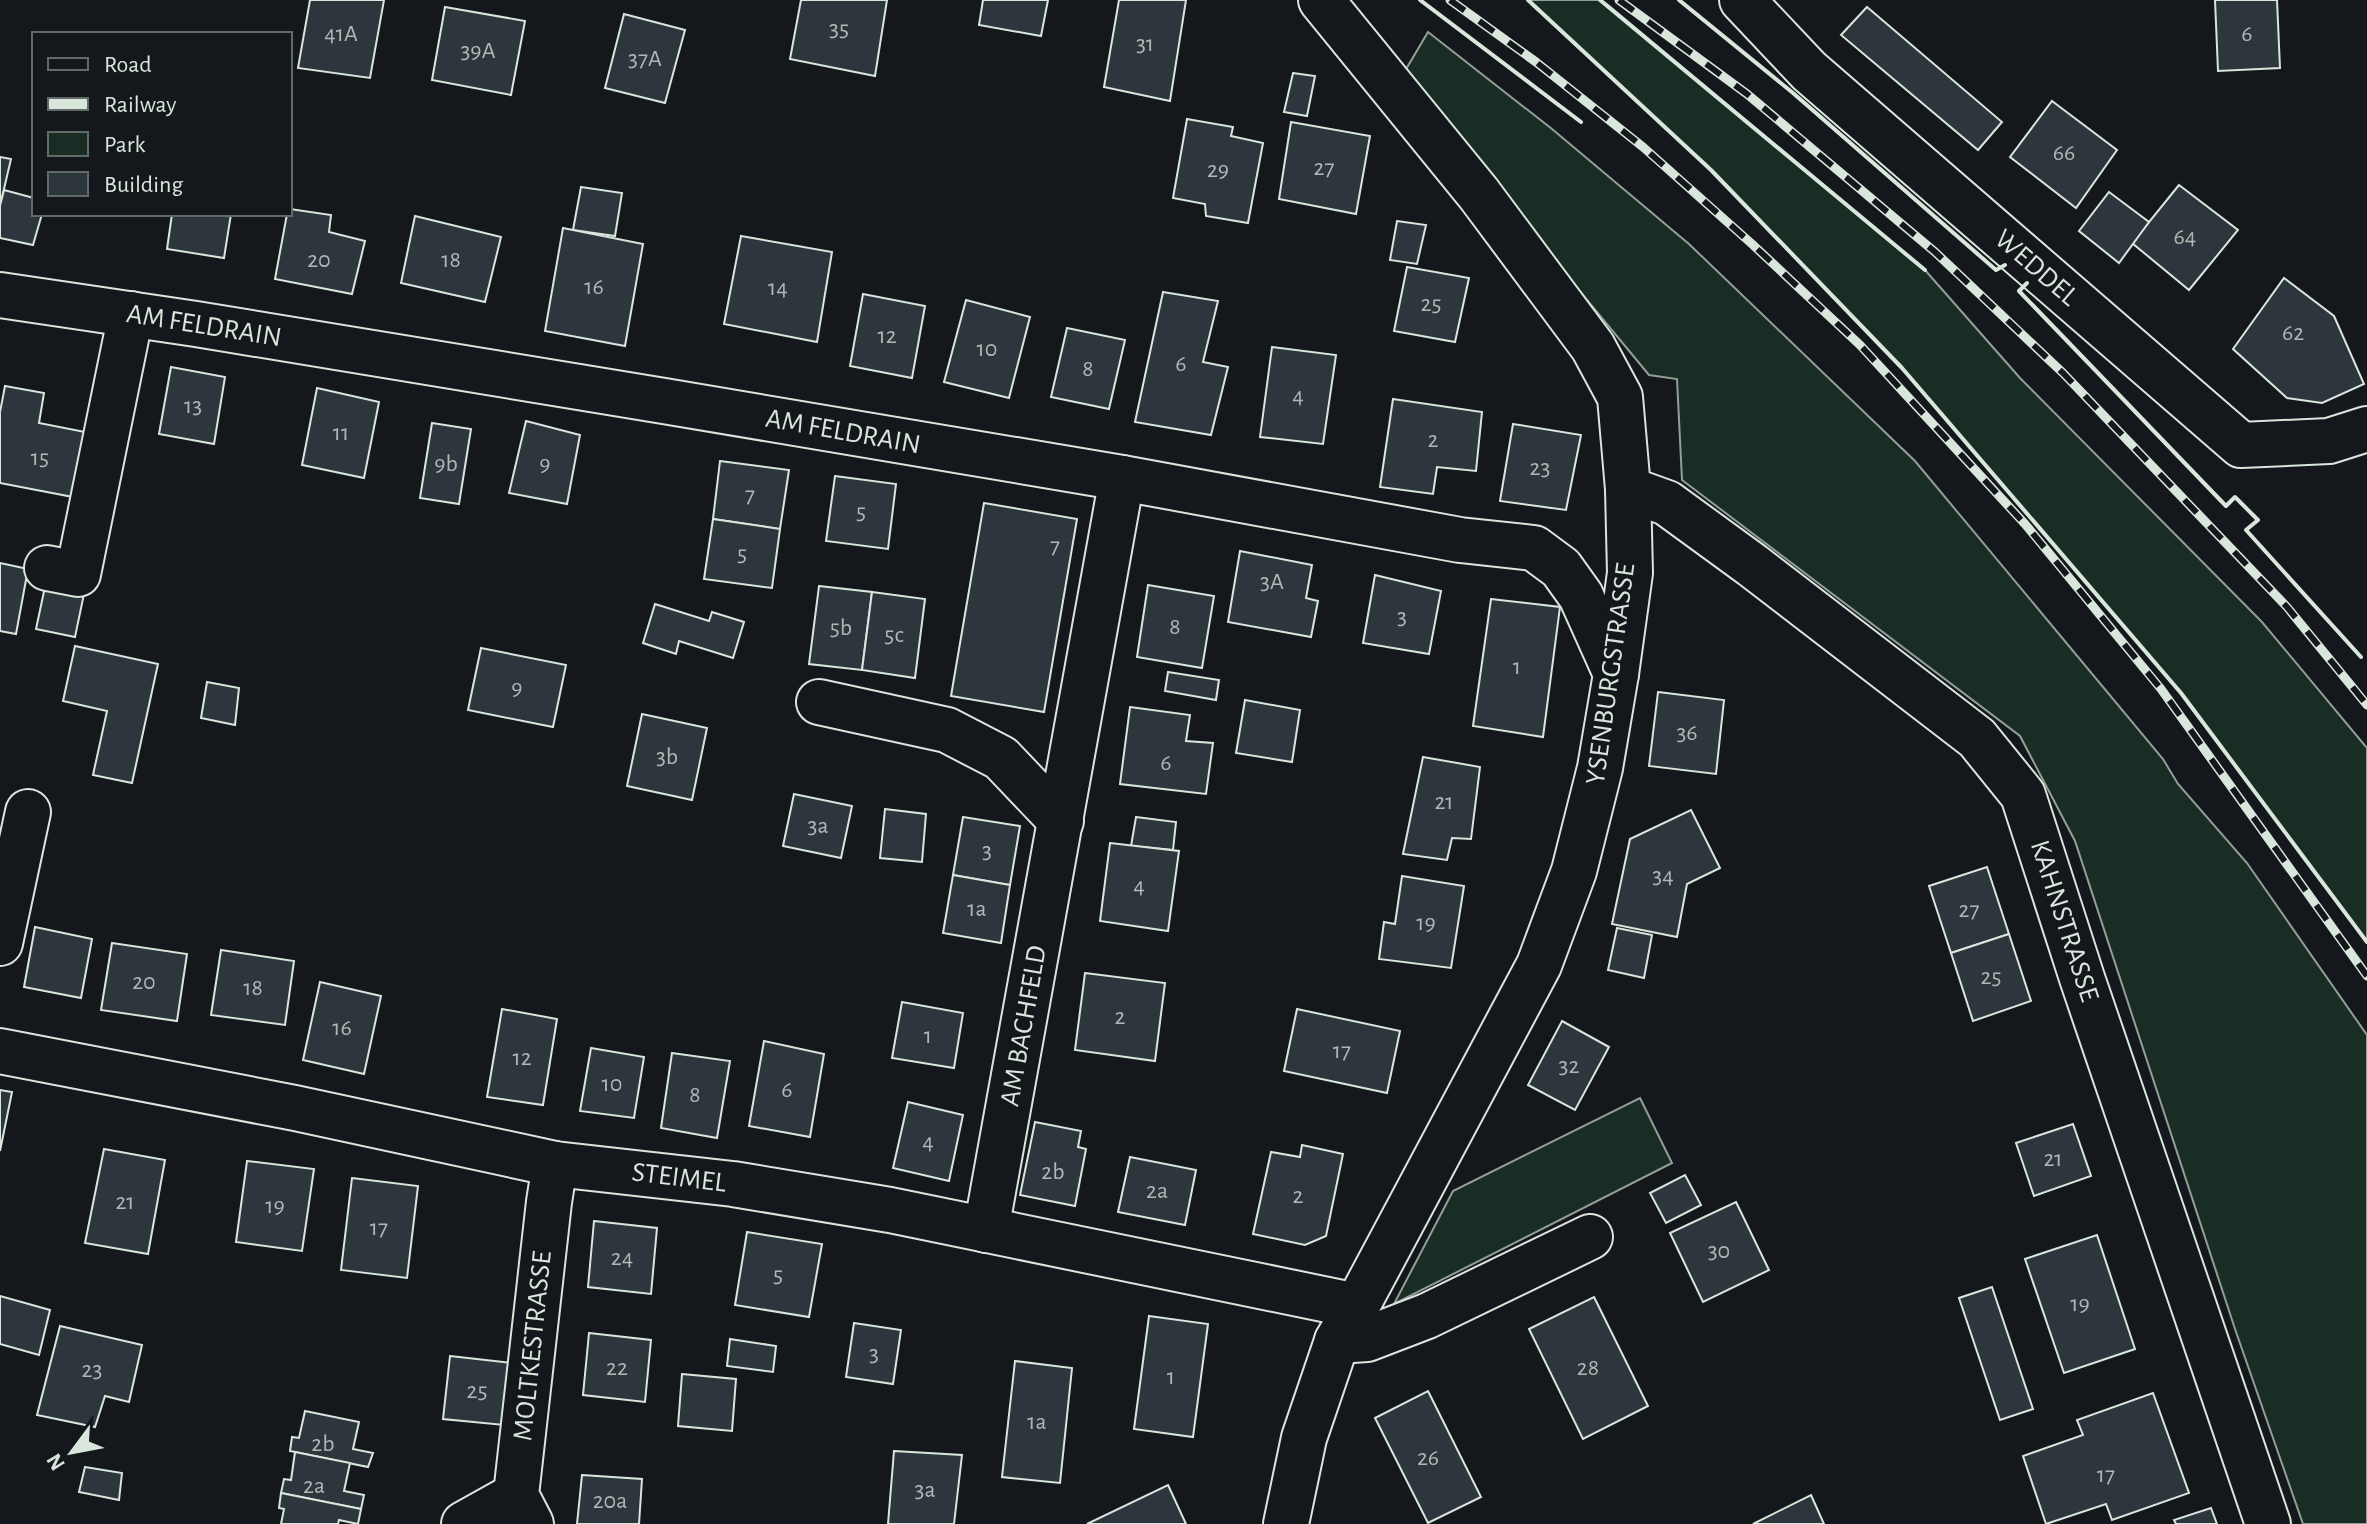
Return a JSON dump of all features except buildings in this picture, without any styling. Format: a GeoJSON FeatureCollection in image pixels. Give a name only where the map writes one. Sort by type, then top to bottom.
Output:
{"type":"FeatureCollection","features":[{"type":"Feature","properties":{"kind":"street","name":"YSENBURGSTRASSE"},"geometry":{"type":"LineString","coordinates":[[1286,1524],[1304,1438],[1347,1324],[1539,965],[1574,871],[1600,768],[1630,573],[1628,489],[1620,397],[1593,347],[1479,194],[1321,0]]}},
{"type":"Feature","properties":{"kind":"street","name":"WEDDEL"},"geometry":{"type":"LineString","coordinates":[[1742,0],[1809,71],[2241,445],[2329,441],[2367,429]]}},
{"type":"Feature","properties":{"kind":"street","name":"AM FELDRAIN"},"geometry":{"type":"LineString","coordinates":[[0,295],[1122,478],[1460,540],[1534,548],[1561,568],[1581,596],[1616,674]]}},
{"type":"Feature","properties":{"kind":"street"},"geometry":{"type":"LineString","coordinates":[[47,568],[78,574],[131,314]]}},
{"type":"Feature","properties":{"kind":"street","name":"AM BACHFELD"},"geometry":{"type":"LineString","coordinates":[[986,1230],[1122,478]]}},
{"type":"Feature","properties":{"kind":"street","name":"KAHNSTRASSE"},"geometry":{"type":"LineString","coordinates":[[1628,489],[1667,503],[1977,738],[2023,795],[2268,1524]]}},
{"type":"Feature","properties":{"kind":"street"},"geometry":{"type":"LineString","coordinates":[[819,702],[947,730],[1001,758],[1061,821]]}},
{"type":"Feature","properties":{"kind":"street"},"geometry":{"type":"LineString","coordinates":[[0,943],[28,812]]}},
{"type":"Feature","properties":{"kind":"street","name":"STEIMEL"},"geometry":{"type":"LineString","coordinates":[[0,1051],[295,1108],[555,1164],[733,1184],[890,1210],[986,1230],[1347,1324]]}},
{"type":"Feature","properties":{"kind":"street","name":"MOLTKESTRASSE"},"geometry":{"type":"LineString","coordinates":[[523,1509],[549,1202],[555,1164]]}},
{"type":"Feature","properties":{"kind":"street"},"geometry":{"type":"LineString","coordinates":[[1347,1324],[1367,1339],[1427,1316],[1590,1237]]}},
{"type":"Feature","properties":{"kind":"street"},"geometry":{"type":"LineString","coordinates":[[464,1524],[523,1509]]}},
{"type":"Feature","properties":{"kind":"green space"},"geometry":{"type":"Polygon","coordinates":[[[1528,0],[1600,0],[1608,5],[1925,270],[2020,378],[2262,622],[2367,748],[2367,942],[2181,693],[1902,368],[1711,170],[1528,0]]]}},
{"type":"Feature","properties":{"kind":"green space"},"geometry":{"type":"Polygon","coordinates":[[[1428,32],[1552,129],[1689,244],[1915,461],[2163,759],[2178,784],[2247,863],[2367,1035],[2367,1524],[2303,1524],[2235,1329],[2075,841],[2020,736],[1682,480],[1677,379],[1649,375],[1402,76],[1428,32]]]}},
{"type":"Feature","properties":{"kind":"green space"},"geometry":{"type":"Polygon","coordinates":[[[1640,1098],[1672,1163],[1394,1304],[1453,1191],[1640,1098]]]}},
{"type":"Feature","properties":{"kind":"railway"},"geometry":{"type":"LineString","coordinates":[[1450,0],[1536,62],[1643,147],[1860,345],[2025,524],[2161,689],[2367,976]]}},
{"type":"Feature","properties":{"kind":"railway"},"geometry":{"type":"LineString","coordinates":[[1619,0],[1747,94],[1935,252],[2063,373],[2287,607],[2367,705]]}},
{"type":"Feature","properties":{"kind":"wall"},"geometry":{"type":"LineString","coordinates":[[1420,0],[1581,122]]}},
{"type":"Feature","properties":{"kind":"wall"},"geometry":{"type":"LineString","coordinates":[[1528,0],[1711,170],[1902,368],[2181,693],[2367,942]]}},
{"type":"Feature","properties":{"kind":"wall"},"geometry":{"type":"LineString","coordinates":[[1600,0],[1925,270]]}},
{"type":"Feature","properties":{"kind":"wall"},"geometry":{"type":"LineString","coordinates":[[1679,0],[1793,93],[1996,270],[2005,265]]}},
{"type":"Feature","properties":{"kind":"wall"},"geometry":{"type":"LineString","coordinates":[[2027,283],[2019,291],[2226,506],[2235,497],[2258,520],[2246,530],[2361,657]]}}]}
